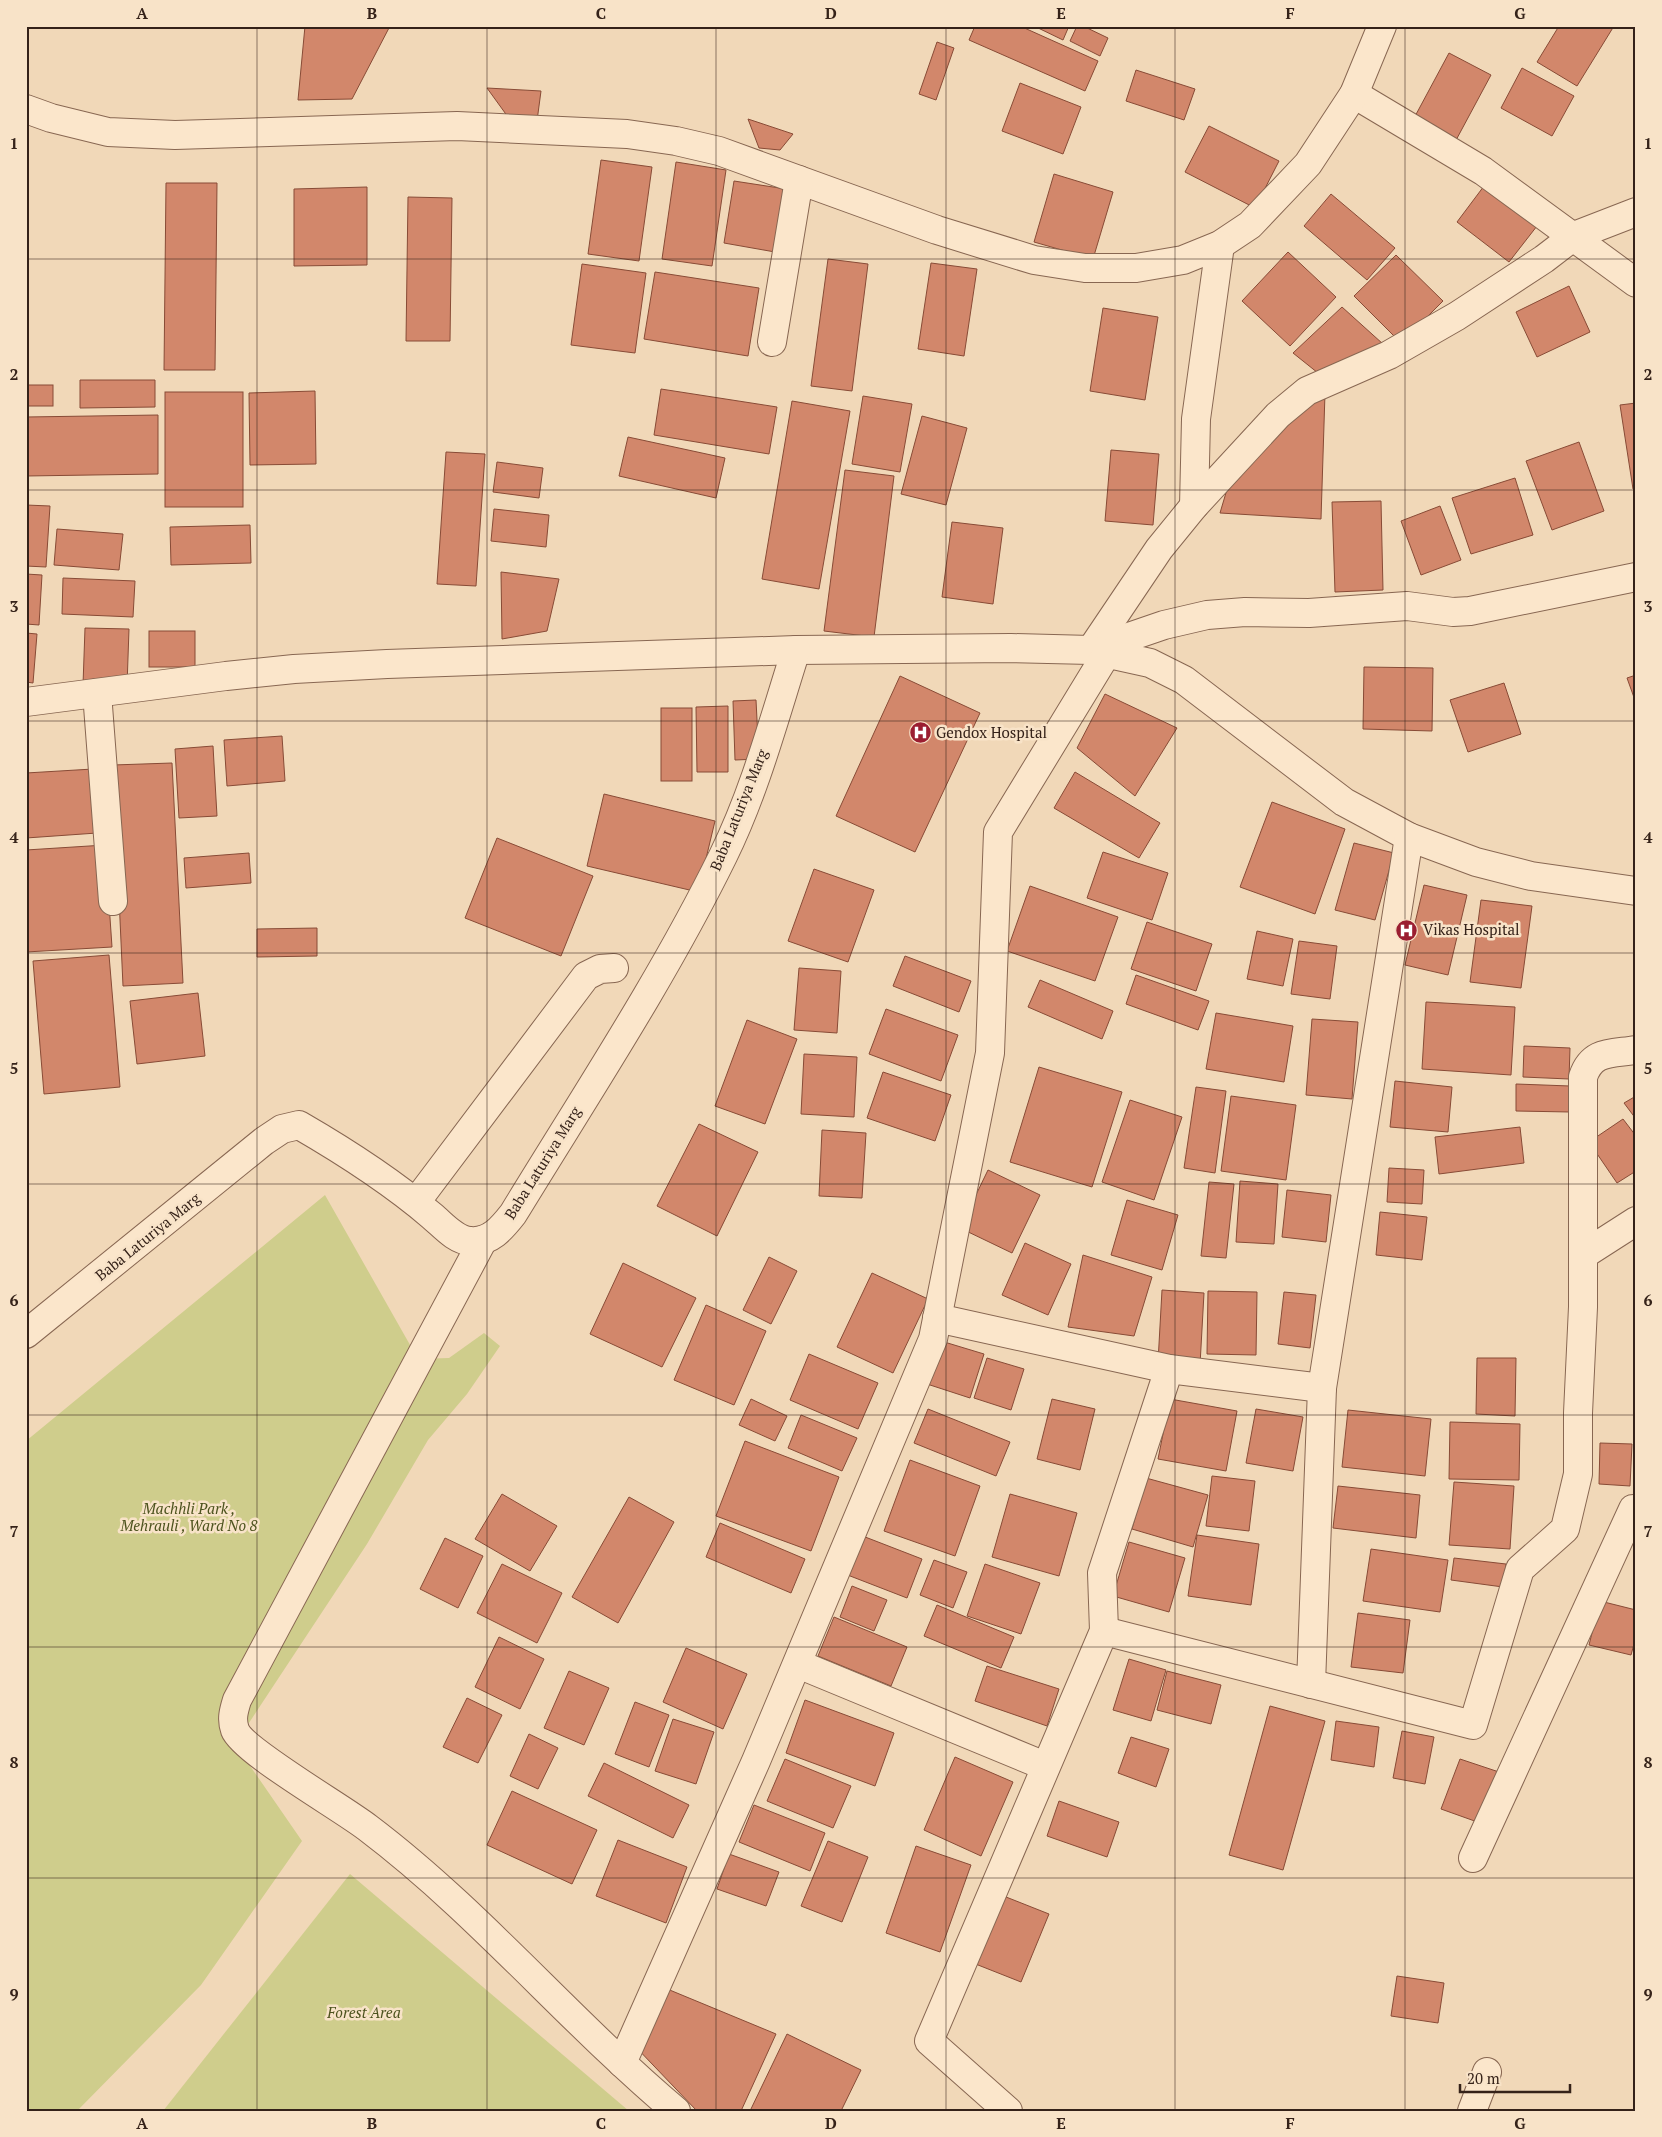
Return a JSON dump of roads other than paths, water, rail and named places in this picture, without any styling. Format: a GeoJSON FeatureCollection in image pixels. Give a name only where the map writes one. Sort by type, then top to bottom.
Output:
{"type":"FeatureCollection","features":[{"type":"Feature","properties":{"kind":"street"},"geometry":{"type":"LineString","coordinates":[[26,109],[51,118],[108,132],[175,135],[457,126],[627,134],[676,141],[719,151],[937,230],[1034,260],[1085,268],[1136,268],[1183,260],[1220,245],[1250,225],[1308,164],[1354,94],[1382,26]]}},
{"type":"Feature","properties":{"kind":"street"},"geometry":{"type":"LineString","coordinates":[[1354,94],[1483,172],[1574,236],[1636,283]]}},
{"type":"Feature","properties":{"kind":"street"},"geometry":{"type":"LineString","coordinates":[[772,342],[799,180]]}},
{"type":"Feature","properties":{"kind":"street"},"geometry":{"type":"LineString","coordinates":[[622,2063],[798,1664],[933,1338],[990,1053],[998,832],[1159,549],[1194,506],[1278,415],[1307,391],[1389,355],[1457,316],[1544,259],[1574,236],[1636,212]]}},
{"type":"Feature","properties":{"kind":"street"},"geometry":{"type":"LineString","coordinates":[[1194,506],[1196,419],[1220,245]]}},
{"type":"Feature","properties":{"kind":"street"},"geometry":{"type":"LineString","coordinates":[[1099,652],[1164,625],[1207,615],[1245,612],[1309,613],[1406,606],[1453,612],[1470,611],[1636,577]]}},
{"type":"Feature","properties":{"kind":"street"},"geometry":{"type":"LineString","coordinates":[[26,702],[294,669],[796,650],[1011,648],[1099,652],[1150,663],[1184,680],[1344,802],[1409,837],[1476,862],[1532,876],[1636,891]]}},
{"type":"Feature","properties":{"kind":"street","name":"Baba Laturiya Marg"},"geometry":{"type":"LineString","coordinates":[[26,1334],[282,1129],[299,1125],[416,1202],[456,1236],[469,1241],[483,1240],[499,1231],[518,1205],[646,996],[724,855],[755,779],[796,650]]}},
{"type":"Feature","properties":{"kind":"street"},"geometry":{"type":"LineString","coordinates":[[97,692],[113,901]]}},
{"type":"Feature","properties":{"kind":"street"},"geometry":{"type":"LineString","coordinates":[[1311,1684],[1322,1388],[1409,837]]}},
{"type":"Feature","properties":{"kind":"street"},"geometry":{"type":"LineString","coordinates":[[416,1202],[586,976],[600,969],[614,968]]}},
{"type":"Feature","properties":{"kind":"street"},"geometry":{"type":"LineString","coordinates":[[1104,1631],[1472,1725],[1520,1569],[1565,1529],[1578,1474],[1583,1255],[1583,1077],[1587,1064],[1597,1056],[1636,1050]]}},
{"type":"Feature","properties":{"kind":"street"},"geometry":{"type":"LineString","coordinates":[[1583,1255],[1636,1221]]}},
{"type":"Feature","properties":{"kind":"street"},"geometry":{"type":"LineString","coordinates":[[483,1240],[237,1700],[232,1714],[235,1730],[247,1744],[263,1757],[363,1824],[410,1860],[622,2063],[676,2111]]}},
{"type":"Feature","properties":{"kind":"street"},"geometry":{"type":"LineString","coordinates":[[937,1318],[1168,1369],[1322,1388]]}},
{"type":"Feature","properties":{"kind":"street"},"geometry":{"type":"LineString","coordinates":[[1008,2111],[929,2041],[1104,1631],[1102,1573],[1168,1369]]}},
{"type":"Feature","properties":{"kind":"street"},"geometry":{"type":"LineString","coordinates":[[1472,1858],[1633,1509],[1636,1510]]}},
{"type":"Feature","properties":{"kind":"street"},"geometry":{"type":"LineString","coordinates":[[798,1664],[1045,1766]]}},
{"type":"Feature","properties":{"kind":"street"},"geometry":{"type":"LineString","coordinates":[[1472,2111],[1486,2072]]}},
{"type":"Feature","properties":{"kind":"place","name":"Gendox Hospital"},"geometry":{"type":"Point","coordinates":[920,733]}},
{"type":"Feature","properties":{"kind":"place","name":"Vikas Hospital"},"geometry":{"type":"Point","coordinates":[1407,930]}},
{"type":"Feature","properties":{"kind":"park label","name":"Machhli Park , Mehrauli , Ward No 8"},"geometry":{"type":"Point","coordinates":[189,1518]}},
{"type":"Feature","properties":{"kind":"park label","name":"Forest Area"},"geometry":{"type":"Point","coordinates":[364,2013]}}]}
